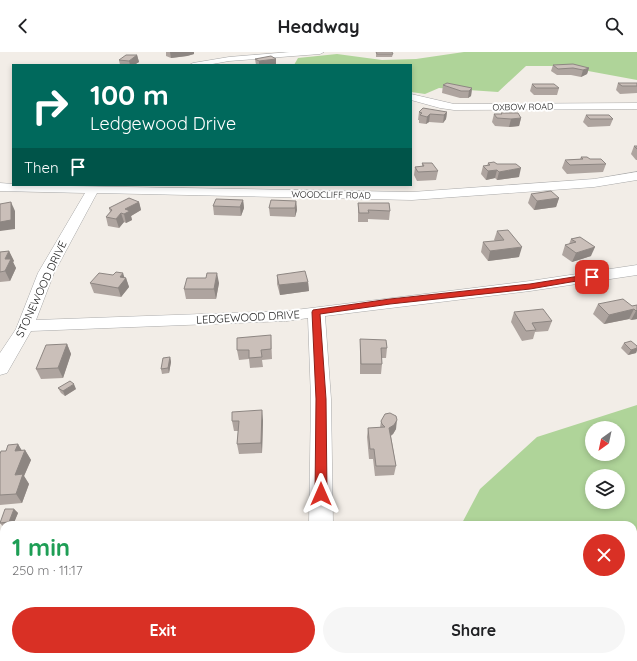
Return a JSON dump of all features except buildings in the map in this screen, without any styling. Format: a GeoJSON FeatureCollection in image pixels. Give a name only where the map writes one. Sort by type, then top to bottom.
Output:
{"type":"FeatureCollection","features":[{"type":"Feature","properties":{"kind":"street"},"geometry":{"type":"LineString","coordinates":[[198,64],[224,59],[320,52]]}},
{"type":"Feature","properties":{"kind":"street","name":"OXBOW ROAD"},"geometry":{"type":"LineString","coordinates":[[412,97],[440,105],[454,107],[637,106]]}},
{"type":"Feature","properties":{"kind":"street","name":"WOODCLIFF ROAD"},"geometry":{"type":"LineString","coordinates":[[0,187],[93,189],[169,188],[418,196],[594,183],[637,176]]}},
{"type":"Feature","properties":{"kind":"street","name":"STONEWOOD DRIVE"},"geometry":{"type":"LineString","coordinates":[[0,368],[24,326],[46,273],[93,189]]}},
{"type":"Feature","properties":{"kind":"street","name":"LEDGEWOOD DRIVE"},"geometry":{"type":"LineString","coordinates":[[24,326],[287,316],[390,302],[530,286],[637,270]]}},
{"type":"Feature","properties":{"kind":"street"},"geometry":{"type":"LineString","coordinates":[[316,312],[321,399],[321,521]]}},
{"type":"Feature","properties":{"kind":"green space"},"geometry":{"type":"Polygon","coordinates":[[[464,52],[637,52],[637,80],[561,66],[526,66],[498,92],[439,88],[425,94],[412,92],[412,64],[295,64],[298,58],[337,54],[382,60],[416,59],[464,52]]]}},
{"type":"Feature","properties":{"kind":"green space"},"geometry":{"type":"Polygon","coordinates":[[[637,405],[637,521],[463,521],[480,489],[537,437],[585,422],[585,461],[625,461],[625,421],[587,421],[637,405]]]}},
{"type":"Feature","properties":{"kind":"route"},"geometry":{"type":"LineString","coordinates":[[321,494],[321,399],[316,312],[390,302],[471,294],[592,277]]}}]}
